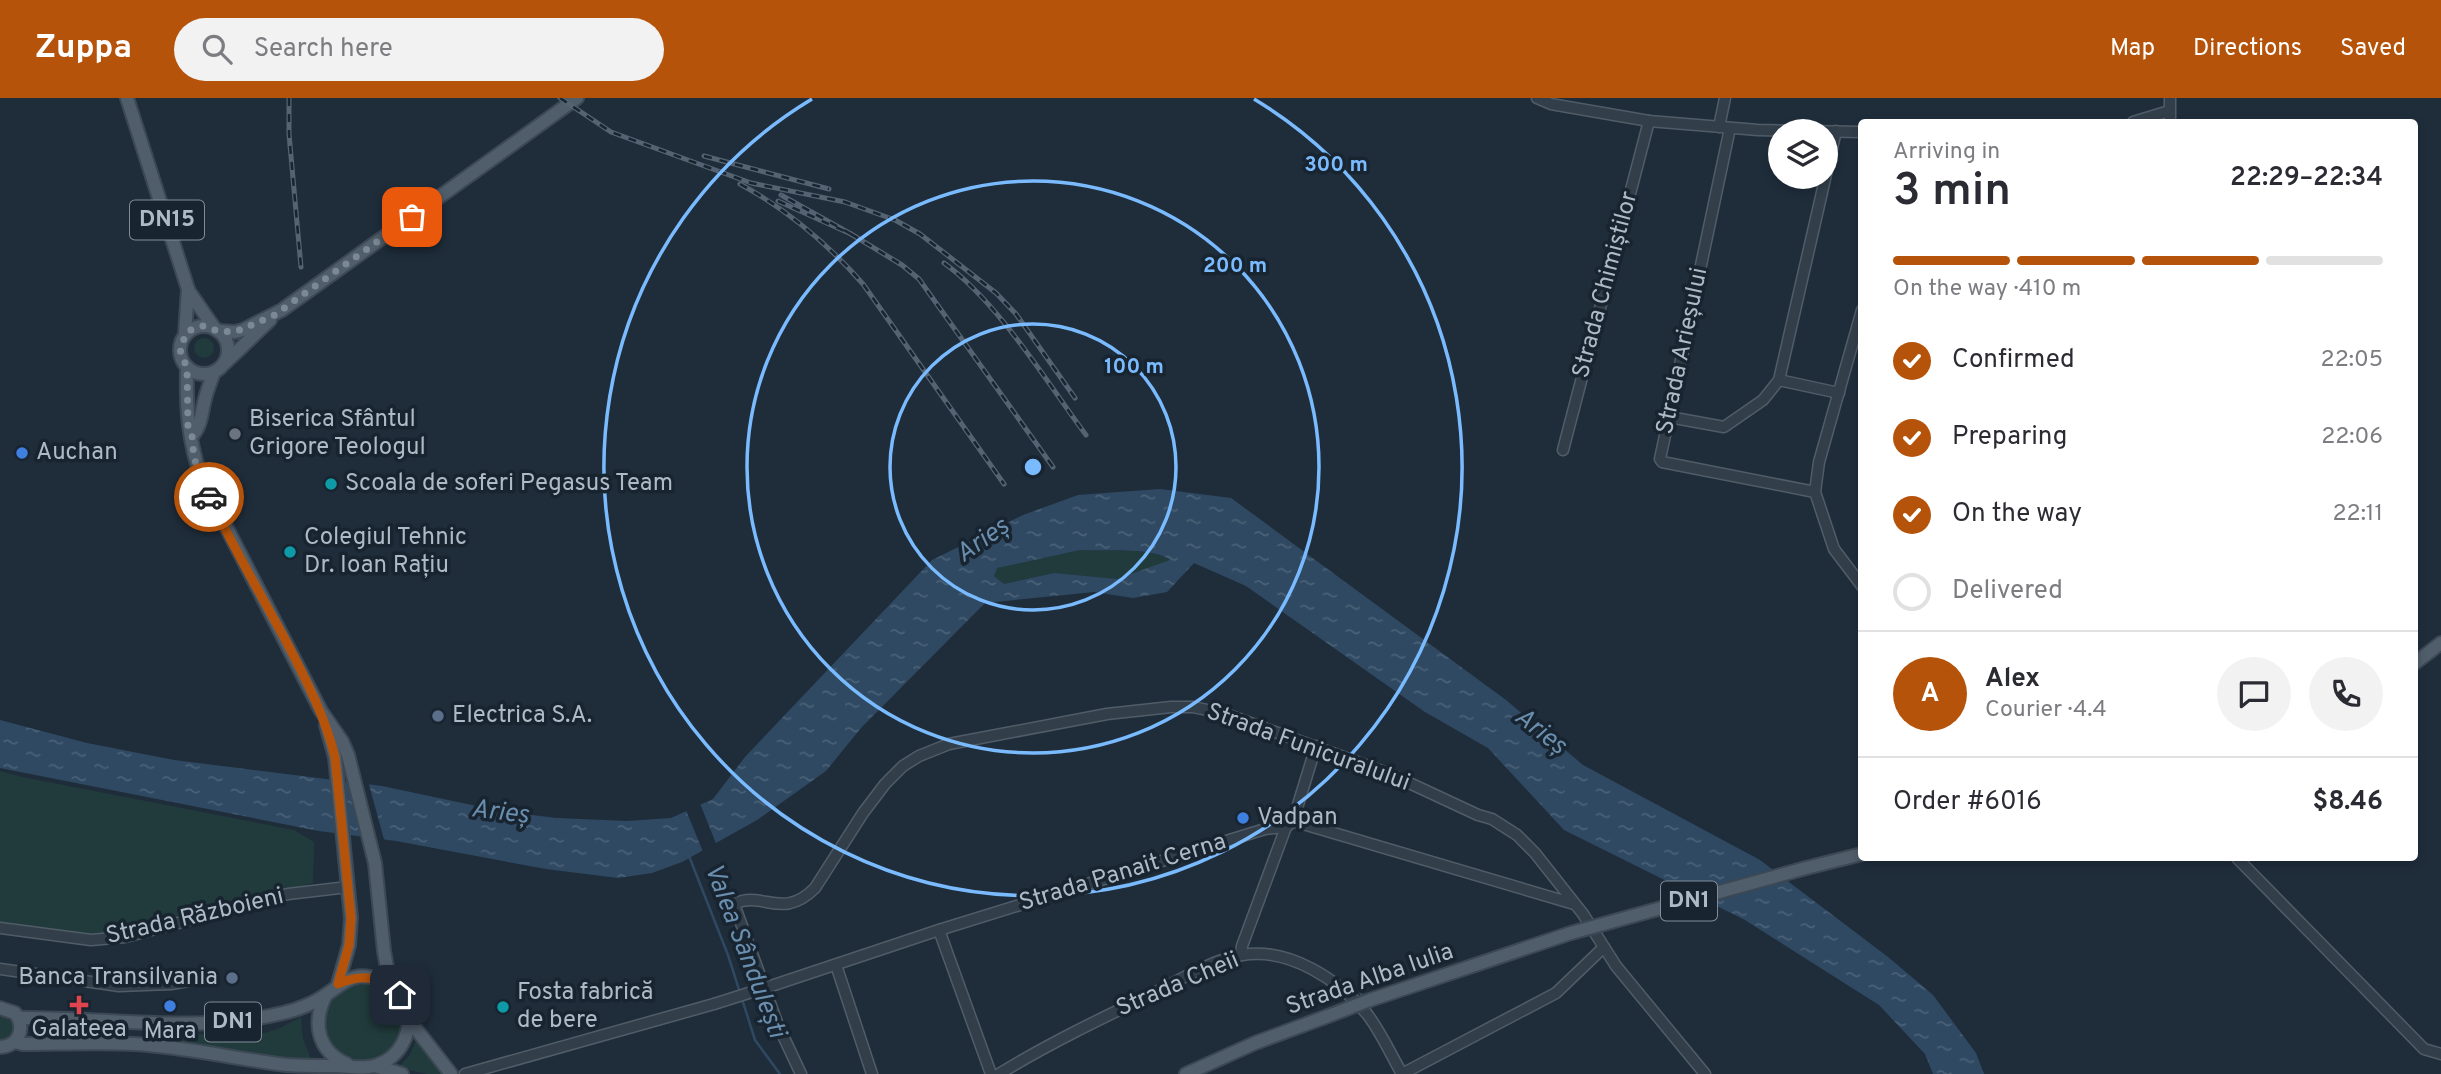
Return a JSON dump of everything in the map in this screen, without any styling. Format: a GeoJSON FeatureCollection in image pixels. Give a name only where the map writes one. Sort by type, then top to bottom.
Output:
{"type":"FeatureCollection","features":[{"type":"Feature","properties":{"kind":"main road","name":"DN15"},"geometry":{"type":"LineString","coordinates":[[127,98],[188,289],[227,345],[228,353],[217,370],[204,402],[198,430],[192,436]]}},
{"type":"Feature","properties":{"kind":"main road"},"geometry":{"type":"LineString","coordinates":[[187,367],[198,373],[217,370],[273,316],[577,98]]}},
{"type":"Feature","properties":{"kind":"main road","name":"DN15"},"geometry":{"type":"LineString","coordinates":[[188,289],[185,335],[180,347],[187,367],[187,420],[194,458],[212,503],[342,756],[374,863],[390,985]]}},
{"type":"Feature","properties":{"kind":"main road"},"geometry":{"type":"LineString","coordinates":[[185,335],[196,327],[203,326],[235,332],[273,316]]}},
{"type":"Feature","properties":{"kind":"main road"},"geometry":{"type":"LineString","coordinates":[[2418,661],[2441,643]]}},
{"type":"Feature","properties":{"kind":"main road","name":"DN15"},"geometry":{"type":"LineString","coordinates":[[338,984],[349,945],[351,918],[344,850],[342,756]]}},
{"type":"Feature","properties":{"kind":"main road","name":"Strada Alba Iulia"},"geometry":{"type":"LineString","coordinates":[[1186,1074],[1255,1043],[1370,999],[1571,933],[1858,854]]}},
{"type":"Feature","properties":{"kind":"main road"},"geometry":{"type":"LineString","coordinates":[[338,984],[350,978],[364,976],[378,979],[390,985],[400,995],[406,1007],[407,1035],[400,1049],[389,1060],[375,1066]]}},
{"type":"Feature","properties":{"kind":"main road","name":"DN1"},"geometry":{"type":"LineString","coordinates":[[0,1008],[10,1010],[19,1018],[135,1023],[249,1020],[295,1010],[326,995],[338,984]]}},
{"type":"Feature","properties":{"kind":"main road"},"geometry":{"type":"LineString","coordinates":[[326,995],[317,1022],[320,1037],[332,1055],[351,1066]]}},
{"type":"Feature","properties":{"kind":"main road"},"geometry":{"type":"LineString","coordinates":[[15,1042],[20,1035],[19,1018]]}},
{"type":"Feature","properties":{"kind":"main road"},"geometry":{"type":"LineString","coordinates":[[408,1020],[451,1074]]}},
{"type":"Feature","properties":{"kind":"main road","name":"DN1"},"geometry":{"type":"LineString","coordinates":[[0,1047],[15,1042],[134,1044],[290,1065],[375,1066],[402,1074]]}},
{"type":"Feature","properties":{"kind":"main road"},"geometry":{"type":"LineString","coordinates":[[279,1074],[290,1065]]}},
{"type":"Feature","properties":{"kind":"street"},"geometry":{"type":"LineString","coordinates":[[1537,98],[1552,104],[1649,121],[1768,129]]}},
{"type":"Feature","properties":{"kind":"street"},"geometry":{"type":"LineString","coordinates":[[1587,110],[1590,98]]}},
{"type":"Feature","properties":{"kind":"street"},"geometry":{"type":"LineString","coordinates":[[1718,127],[1725,98]]}},
{"type":"Feature","properties":{"kind":"street"},"geometry":{"type":"LineString","coordinates":[[2169,119],[2170,98]]}},
{"type":"Feature","properties":{"kind":"street"},"geometry":{"type":"LineString","coordinates":[[2143,119],[2169,111]]}},
{"type":"Feature","properties":{"kind":"street","name":"Strada Chimiștilor"},"geometry":{"type":"LineString","coordinates":[[1563,450],[1649,121]]}},
{"type":"Feature","properties":{"kind":"street","name":"Strada Arieșului"},"geometry":{"type":"LineString","coordinates":[[1730,128],[1660,459],[1662,462],[1815,492]]}},
{"type":"Feature","properties":{"kind":"street"},"geometry":{"type":"LineString","coordinates":[[1838,131],[1858,132]]}},
{"type":"Feature","properties":{"kind":"street"},"geometry":{"type":"LineString","coordinates":[[1669,417],[1724,427],[1763,400],[1779,380],[1823,189]]}},
{"type":"Feature","properties":{"kind":"street"},"geometry":{"type":"LineString","coordinates":[[1858,324],[1819,463],[1815,492],[1834,549],[1858,581]]}},
{"type":"Feature","properties":{"kind":"street"},"geometry":{"type":"LineString","coordinates":[[1779,380],[1839,393]]}},
{"type":"Feature","properties":{"kind":"street","name":"Strada Funicuralului"},"geometry":{"type":"LineString","coordinates":[[801,1074],[778,1025],[734,904],[745,901],[779,905],[806,897],[815,888],[885,784],[903,766],[919,757],[949,744],[1107,714],[1171,707],[1193,707],[1226,714],[1316,746],[1390,774],[1492,819],[1517,835],[1535,853],[1583,914],[1616,966],[1705,1074]]}},
{"type":"Feature","properties":{"kind":"street"},"geometry":{"type":"LineString","coordinates":[[1241,955],[1316,746]]}},
{"type":"Feature","properties":{"kind":"street","name":"Strada Panait Cerna"},"geometry":{"type":"LineString","coordinates":[[465,1074],[714,1004],[939,930],[1265,829],[1289,824],[1574,904]]}},
{"type":"Feature","properties":{"kind":"street"},"geometry":{"type":"LineString","coordinates":[[2240,861],[2424,1049],[2441,1054]]}},
{"type":"Feature","properties":{"kind":"street","name":"Strada Războieni"},"geometry":{"type":"LineString","coordinates":[[0,928],[91,940],[125,937],[288,894],[348,887]]}},
{"type":"Feature","properties":{"kind":"street"},"geometry":{"type":"LineString","coordinates":[[939,930],[991,1074]]}},
{"type":"Feature","properties":{"kind":"street","name":"Strada Cheii"},"geometry":{"type":"LineString","coordinates":[[999,1074],[1066,1035],[1214,964],[1241,955],[1278,956],[1308,967],[1345,991],[1368,1016],[1402,1074],[1556,993],[1603,948]]}},
{"type":"Feature","properties":{"kind":"street"},"geometry":{"type":"LineString","coordinates":[[836,965],[872,1074]]}},
{"type":"Feature","properties":{"kind":"street"},"geometry":{"type":"LineString","coordinates":[[0,970],[118,986],[171,984],[211,977]]}},
{"type":"Feature","properties":{"kind":"green space"},"geometry":{"type":"Polygon","coordinates":[[[204,338],[211,341],[214,348],[211,355],[204,358],[197,355],[194,348],[197,341],[204,338]]]}},
{"type":"Feature","properties":{"kind":"green space"},"geometry":{"type":"Polygon","coordinates":[[[1080,550],[1141,552],[1171,561],[1117,579],[1054,573],[1004,584],[994,576],[996,568],[1080,550]]]}},
{"type":"Feature","properties":{"kind":"green space"},"geometry":{"type":"Polygon","coordinates":[[[0,771],[294,830],[314,842],[313,883],[125,934],[94,936],[0,923],[0,771]]]}},
{"type":"Feature","properties":{"kind":"green space"},"geometry":{"type":"Polygon","coordinates":[[[358,981],[378,983],[400,1003],[404,1032],[387,1057],[359,1064],[332,1051],[321,1023],[332,995],[358,981]]]}},
{"type":"Feature","properties":{"kind":"green space"},"geometry":{"type":"Polygon","coordinates":[[[0,1017],[8,1019],[13,1026],[13,1032],[5,1040],[0,1040],[0,1017]]]}},
{"type":"Feature","properties":{"kind":"green space"},"geometry":{"type":"Polygon","coordinates":[[[301,1017],[303,1039],[312,1061],[310,1064],[144,1040],[145,1035],[264,1033],[301,1017]]]}},
{"type":"Feature","properties":{"kind":"green space"},"geometry":{"type":"Polygon","coordinates":[[[417,1039],[443,1074],[398,1068],[409,1056],[417,1039]]]}},
{"type":"Feature","properties":{"kind":"water","name":"Arieș"},"geometry":{"type":"Polygon","coordinates":[[[1160,489],[1231,498],[1506,700],[1583,765],[1760,860],[1888,957],[1933,995],[1976,1053],[1984,1074],[1933,1074],[1925,1054],[1879,1005],[1745,920],[1564,830],[1488,748],[1425,712],[1246,586],[1194,563],[1167,592],[1133,598],[1094,592],[985,603],[861,728],[826,771],[757,820],[682,862],[652,873],[618,878],[546,869],[396,841],[319,831],[0,768],[0,720],[87,743],[174,760],[382,786],[500,811],[556,818],[627,821],[671,818],[713,799],[745,757],[932,560],[1023,515],[1078,495],[1160,489]],[[1080,550],[997,568],[994,576],[1004,584],[1054,573],[1117,579],[1170,560],[1140,551],[1080,550]]]}},
{"type":"Feature","properties":{"kind":"pier"},"geometry":{"type":"Polygon","coordinates":[[[352,779],[368,781],[385,843],[367,841],[352,779]]]}},
{"type":"Feature","properties":{"kind":"pier"},"geometry":{"type":"Polygon","coordinates":[[[699,801],[717,846],[704,854],[685,808],[699,801]]]}},
{"type":"Feature","properties":{"kind":"waterway","name":"Valea Sândulești"},"geometry":{"type":"LineString","coordinates":[[689,856],[728,955],[755,1040],[780,1074]]}},
{"type":"Feature","properties":{"kind":"waterway"},"geometry":{"type":"LineString","coordinates":[[1360,992],[1364,999]]}},
{"type":"Feature","properties":{"kind":"waterway"},"geometry":{"type":"LineString","coordinates":[[1368,1005],[1375,1017]]}},
{"type":"Feature","properties":{"kind":"waterway"},"geometry":{"type":"LineString","coordinates":[[1393,1047],[1405,1068]]}},
{"type":"Feature","properties":{"kind":"railway"},"geometry":{"type":"LineString","coordinates":[[289,98],[289,134],[301,267]]}},
{"type":"Feature","properties":{"kind":"railway"},"geometry":{"type":"LineString","coordinates":[[560,98],[611,132],[751,183],[845,202],[895,220],[920,234],[996,293],[1016,314],[1075,398]]}},
{"type":"Feature","properties":{"kind":"railway"},"geometry":{"type":"LineString","coordinates":[[704,156],[829,189]]}},
{"type":"Feature","properties":{"kind":"railway"},"geometry":{"type":"LineString","coordinates":[[740,184],[806,228],[863,284],[1004,484]]}},
{"type":"Feature","properties":{"kind":"railway"},"geometry":{"type":"LineString","coordinates":[[778,201],[851,234],[781,195]]}},
{"type":"Feature","properties":{"kind":"railway"},"geometry":{"type":"LineString","coordinates":[[851,234],[902,265],[919,279],[1053,467]]}},
{"type":"Feature","properties":{"kind":"railway"},"geometry":{"type":"LineString","coordinates":[[944,263],[964,279],[1002,320],[1086,435]]}},
{"type":"Feature","properties":{"kind":"way so far"},"geometry":{"type":"LineString","coordinates":[[209,497],[194,458],[192,436],[188,429],[187,367],[182,360],[180,347],[185,335],[196,327],[203,326],[218,331],[235,332],[273,316],[412,217]]}},
{"type":"Feature","properties":{"kind":"place","name":"Biserica Sfântul Grigore Teologul"},"geometry":{"type":"Point","coordinates":[235,434]}},
{"type":"Feature","properties":{"kind":"place","name":"Auchan"},"geometry":{"type":"Point","coordinates":[22,453]}},
{"type":"Feature","properties":{"kind":"place","name":"Scoala de soferi Pegasus Team"},"geometry":{"type":"Point","coordinates":[331,484]}},
{"type":"Feature","properties":{"kind":"place","name":"Colegiul Tehnic Dr. Ioan Rațiu"},"geometry":{"type":"Point","coordinates":[290,552]}},
{"type":"Feature","properties":{"kind":"place","name":"Electrica S.A."},"geometry":{"type":"Point","coordinates":[438,716]}},
{"type":"Feature","properties":{"kind":"place","name":"Vadpan"},"geometry":{"type":"Point","coordinates":[1243,818]}},
{"type":"Feature","properties":{"kind":"place","name":"Banca Transilvania"},"geometry":{"type":"Point","coordinates":[232,978]}},
{"type":"Feature","properties":{"kind":"place","name":"Galateea"},"geometry":{"type":"Point","coordinates":[79,1005]}},
{"type":"Feature","properties":{"kind":"place","name":"Mara"},"geometry":{"type":"Point","coordinates":[170,1006]}},
{"type":"Feature","properties":{"kind":"place","name":"Fosta fabrică de bere"},"geometry":{"type":"Point","coordinates":[503,1007]}},
{"type":"Feature","properties":{"kind":"route"},"geometry":{"type":"LineString","coordinates":[[209,497],[300,668],[321,711],[331,741],[335,757],[351,918],[349,945],[338,984],[350,978],[364,976],[390,985],[400,995]]}}]}
